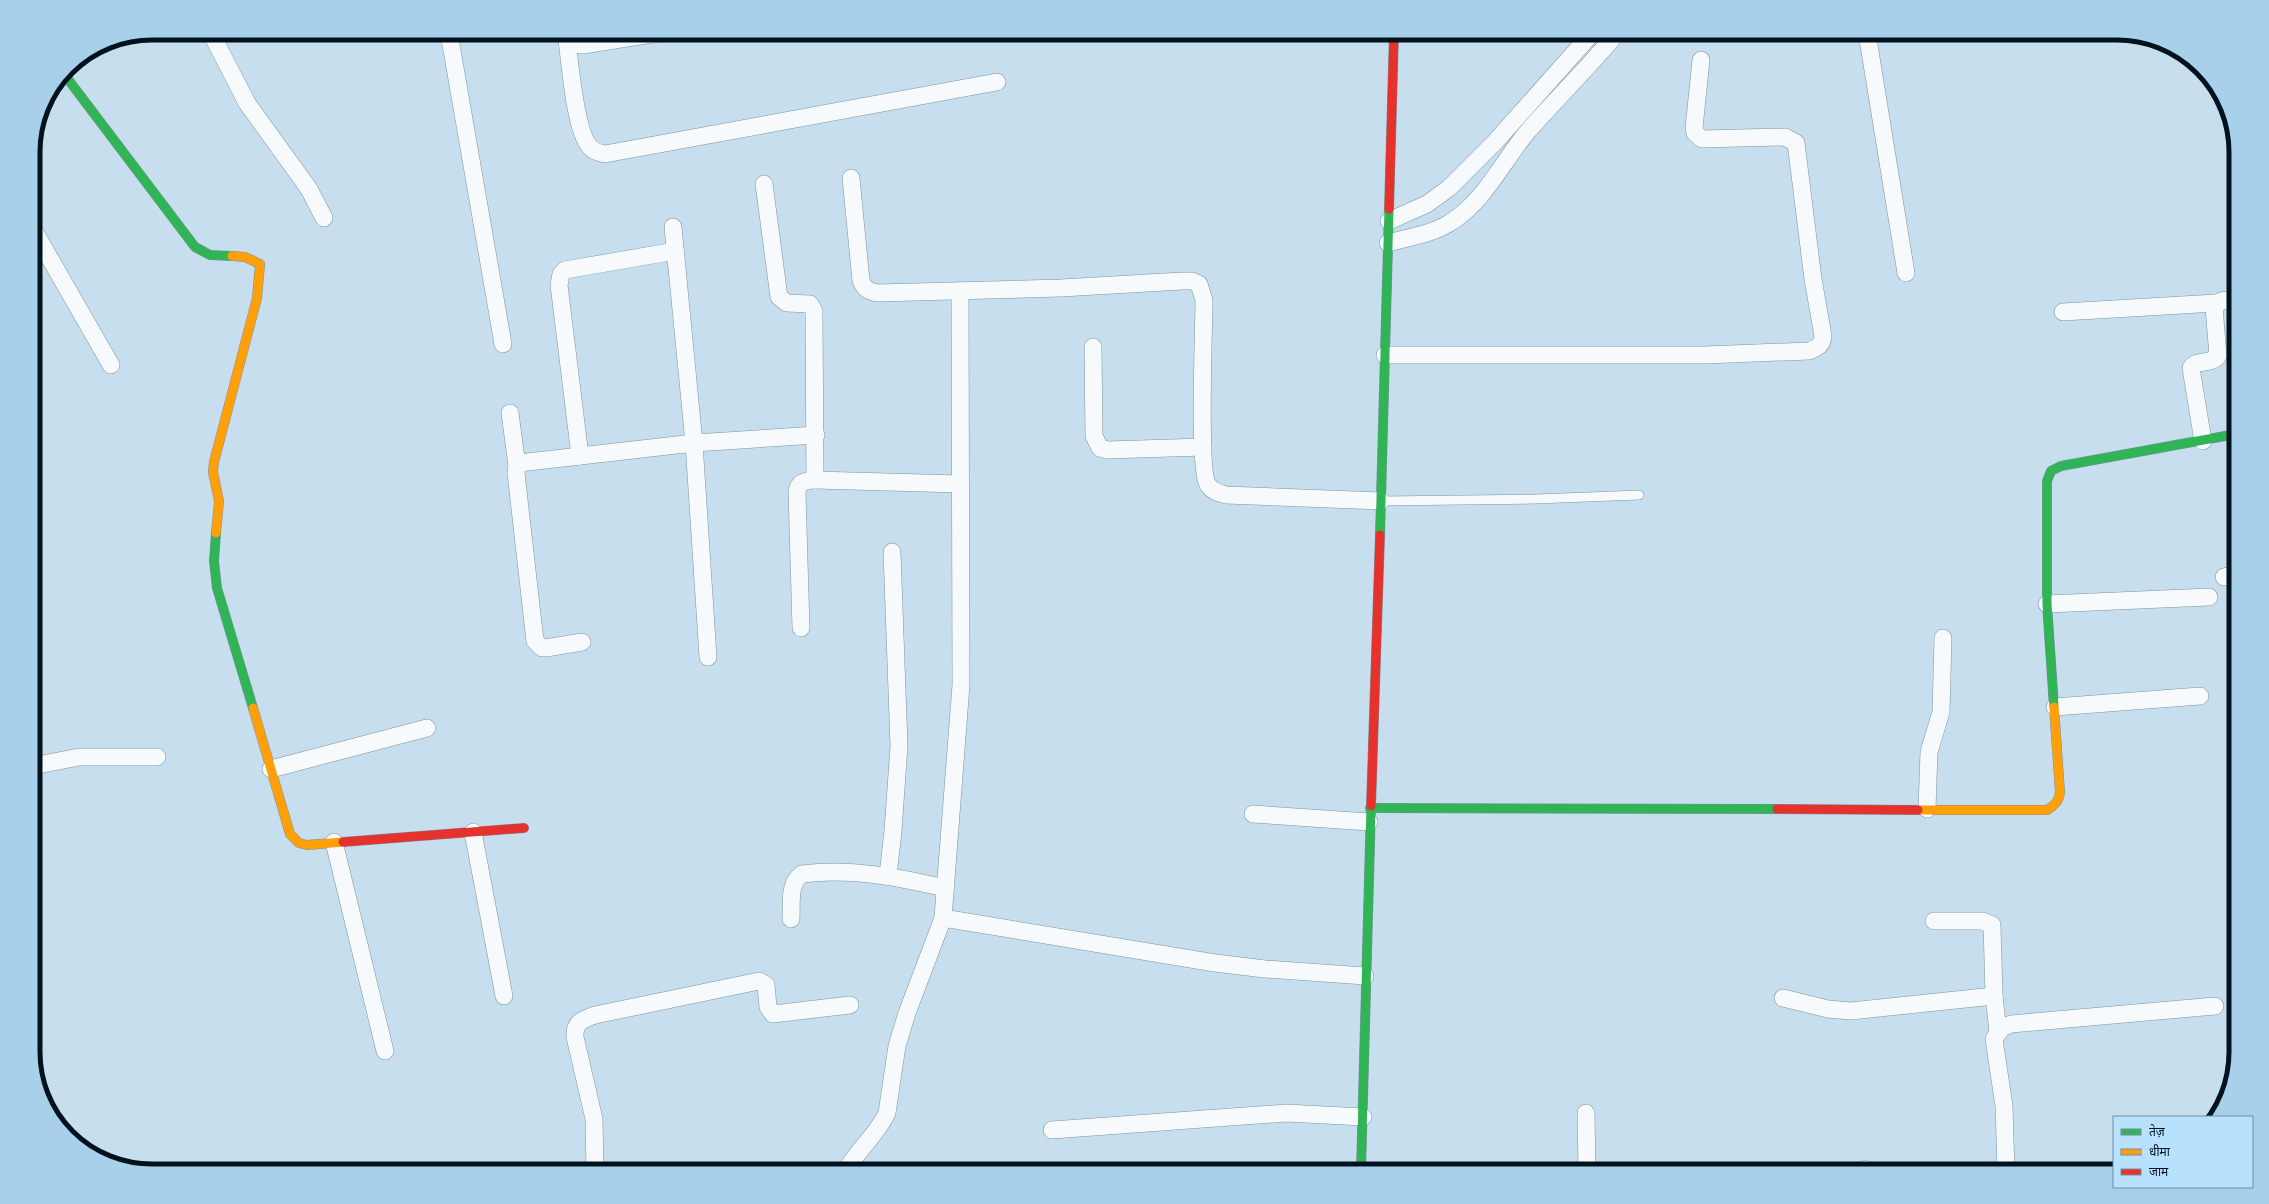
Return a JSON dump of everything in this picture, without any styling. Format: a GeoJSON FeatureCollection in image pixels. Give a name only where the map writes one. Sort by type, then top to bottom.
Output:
{"type":"FeatureCollection","features":[{"type":"Feature","properties":{"kind":"street"},"geometry":{"type":"LineString","coordinates":[[215,40],[248,103],[309,189],[324,218]]}},
{"type":"Feature","properties":{"kind":"street"},"geometry":{"type":"LineString","coordinates":[[450,40],[503,344]]}},
{"type":"Feature","properties":{"kind":"street"},"geometry":{"type":"LineString","coordinates":[[566,40],[578,119],[584,137],[590,148],[596,152],[605,154],[997,82]]}},
{"type":"Feature","properties":{"kind":"street"},"geometry":{"type":"LineString","coordinates":[[570,40],[574,44],[583,45],[614,40]]}},
{"type":"Feature","properties":{"kind":"street"},"geometry":{"type":"LineString","coordinates":[[1361,1164],[1365,976],[1381,501],[1394,40]]}},
{"type":"Feature","properties":{"kind":"street"},"geometry":{"type":"LineString","coordinates":[[1389,221],[1426,204],[1449,188],[1495,142],[1586,40]]}},
{"type":"Feature","properties":{"kind":"street"},"geometry":{"type":"LineString","coordinates":[[1388,243],[1435,230],[1465,212],[1486,188],[1529,130],[1570,87],[1611,40]]}},
{"type":"Feature","properties":{"kind":"street"},"geometry":{"type":"LineString","coordinates":[[1868,40],[1906,273]]}},
{"type":"Feature","properties":{"kind":"street"},"geometry":{"type":"LineString","coordinates":[[1385,355],[1705,355],[1809,351],[1818,347],[1822,342],[1823,336],[1813,279],[1796,144],[1785,137],[1702,139],[1698,137],[1694,128],[1701,60]]}},
{"type":"Feature","properties":{"kind":"street"},"geometry":{"type":"LineString","coordinates":[[68,79],[195,247],[209,256],[249,258],[260,264],[261,269],[257,298],[214,462],[213,472],[219,501],[214,561],[220,602],[290,834],[293,839],[307,844],[524,828]]}},
{"type":"Feature","properties":{"kind":"street"},"geometry":{"type":"LineString","coordinates":[[851,178],[861,281],[864,288],[877,293],[960,291],[1182,281],[1192,281],[1199,284],[1204,300],[1203,447],[1205,478],[1208,485],[1215,492],[1381,501]]}},
{"type":"Feature","properties":{"kind":"street"},"geometry":{"type":"LineString","coordinates":[[764,184],[779,297],[787,303],[810,304],[814,311],[816,435],[815,480]]}},
{"type":"Feature","properties":{"kind":"street"},"geometry":{"type":"LineString","coordinates":[[673,227],[694,443],[708,657]]}},
{"type":"Feature","properties":{"kind":"street"},"geometry":{"type":"LineString","coordinates":[[40,241],[111,365]]}},
{"type":"Feature","properties":{"kind":"street"},"geometry":{"type":"LineString","coordinates":[[580,456],[559,285],[561,274],[565,270],[675,252]]}},
{"type":"Feature","properties":{"kind":"street"},"geometry":{"type":"LineString","coordinates":[[850,1164],[883,1122],[887,1113],[898,1046],[907,1013],[943,918],[961,685],[960,484],[962,385],[960,291]]}},
{"type":"Feature","properties":{"kind":"street"},"geometry":{"type":"LineString","coordinates":[[2063,312],[2216,303],[2229,300]]}},
{"type":"Feature","properties":{"kind":"street"},"geometry":{"type":"LineString","coordinates":[[2203,441],[2191,368],[2195,364],[2213,361],[2218,356],[2213,310],[2216,303]]}},
{"type":"Feature","properties":{"kind":"street"},"geometry":{"type":"LineString","coordinates":[[1093,347],[1094,436],[1100,448],[1107,450],[1203,447]]}},
{"type":"Feature","properties":{"kind":"street"},"geometry":{"type":"LineString","coordinates":[[510,413],[535,641],[542,648],[582,642]]}},
{"type":"Feature","properties":{"kind":"street"},"geometry":{"type":"LineString","coordinates":[[517,466],[524,461],[694,443],[816,435]]}},
{"type":"Feature","properties":{"kind":"street"},"geometry":{"type":"LineString","coordinates":[[1253,814],[1370,815],[1927,809],[2047,810],[2055,806],[2060,800],[2047,604],[2047,481],[2053,468],[2229,435]]}},
{"type":"Feature","properties":{"kind":"street"},"geometry":{"type":"LineString","coordinates":[[801,628],[797,493],[798,487],[802,482],[815,480],[960,484]]}},
{"type":"Feature","properties":{"kind":"street"},"geometry":{"type":"LineString","coordinates":[[888,876],[899,746],[892,552]]}},
{"type":"Feature","properties":{"kind":"street"},"geometry":{"type":"LineString","coordinates":[[2047,604],[2209,598]]}},
{"type":"Feature","properties":{"kind":"street"},"geometry":{"type":"LineString","coordinates":[[1927,809],[1929,752],[1941,712],[1943,638]]}},
{"type":"Feature","properties":{"kind":"street"},"geometry":{"type":"LineString","coordinates":[[2055,707],[2200,696]]}},
{"type":"Feature","properties":{"kind":"street"},"geometry":{"type":"LineString","coordinates":[[271,769],[427,728]]}},
{"type":"Feature","properties":{"kind":"street"},"geometry":{"type":"LineString","coordinates":[[40,765],[79,757],[157,757]]}},
{"type":"Feature","properties":{"kind":"street"},"geometry":{"type":"LineString","coordinates":[[473,832],[504,996]]}},
{"type":"Feature","properties":{"kind":"street"},"geometry":{"type":"LineString","coordinates":[[334,842],[385,1051]]}},
{"type":"Feature","properties":{"kind":"street"},"geometry":{"type":"LineString","coordinates":[[791,919],[792,887],[796,878],[802,874],[853,871],[888,876],[945,888]]}},
{"type":"Feature","properties":{"kind":"street"},"geometry":{"type":"LineString","coordinates":[[943,918],[1215,963],[1265,969],[1365,976]]}},
{"type":"Feature","properties":{"kind":"street"},"geometry":{"type":"LineString","coordinates":[[1934,921],[1982,921],[1992,925],[1994,996],[1998,1032]]}},
{"type":"Feature","properties":{"kind":"street"},"geometry":{"type":"LineString","coordinates":[[595,1164],[593,1113],[575,1038],[576,1025],[580,1020],[595,1015],[759,981],[766,985],[768,1007],[773,1014],[850,1005]]}},
{"type":"Feature","properties":{"kind":"street"},"geometry":{"type":"LineString","coordinates":[[1783,998],[1828,1009],[1851,1011],[1994,996]]}},
{"type":"Feature","properties":{"kind":"street"},"geometry":{"type":"LineString","coordinates":[[2006,1164],[2003,1096],[1994,1047],[1994,1039],[1998,1032],[2011,1024],[2215,1006]]}},
{"type":"Feature","properties":{"kind":"street"},"geometry":{"type":"LineString","coordinates":[[1052,1130],[1286,1113],[1363,1117]]}},
{"type":"Feature","properties":{"kind":"street"},"geometry":{"type":"LineString","coordinates":[[1586,1113],[1587,1164]]}},
{"type":"Feature","properties":{"kind":"lane"},"geometry":{"type":"LineString","coordinates":[[1381,501],[1536,499],[1639,495]]}},
{"type":"Feature","properties":{"kind":"traffic: fast"},"geometry":{"type":"LineString","coordinates":[[68,79],[195,247],[210,255],[232,256]]}},
{"type":"Feature","properties":{"kind":"traffic: fast"},"geometry":{"type":"LineString","coordinates":[[1380,535],[1389,209]]}},
{"type":"Feature","properties":{"kind":"traffic: fast"},"geometry":{"type":"LineString","coordinates":[[2054,707],[2047,604],[2047,481],[2051,471],[2061,466],[2229,435]]}},
{"type":"Feature","properties":{"kind":"traffic: fast"},"geometry":{"type":"LineString","coordinates":[[216,533],[214,561],[217,588],[253,708]]}},
{"type":"Feature","properties":{"kind":"traffic: fast"},"geometry":{"type":"LineString","coordinates":[[1361,1164],[1371,806]]}},
{"type":"Feature","properties":{"kind":"traffic: fast"},"geometry":{"type":"LineString","coordinates":[[1370,808],[1777,809]]}},
{"type":"Feature","properties":{"kind":"traffic: slow"},"geometry":{"type":"LineString","coordinates":[[216,533],[219,501],[213,472],[214,462],[257,298],[260,264],[245,257],[232,256]]}},
{"type":"Feature","properties":{"kind":"traffic: slow"},"geometry":{"type":"LineString","coordinates":[[1918,810],[2047,810],[2058,800],[2060,792],[2054,707]]}},
{"type":"Feature","properties":{"kind":"traffic: slow"},"geometry":{"type":"LineString","coordinates":[[253,708],[290,834],[299,843],[307,845],[343,842]]}},
{"type":"Feature","properties":{"kind":"traffic: jam"},"geometry":{"type":"LineString","coordinates":[[1389,209],[1394,40]]}},
{"type":"Feature","properties":{"kind":"traffic: jam"},"geometry":{"type":"LineString","coordinates":[[1371,806],[1380,535]]}},
{"type":"Feature","properties":{"kind":"traffic: jam"},"geometry":{"type":"LineString","coordinates":[[1777,809],[1918,810]]}},
{"type":"Feature","properties":{"kind":"traffic: jam"},"geometry":{"type":"LineString","coordinates":[[343,842],[524,828]]}}]}
